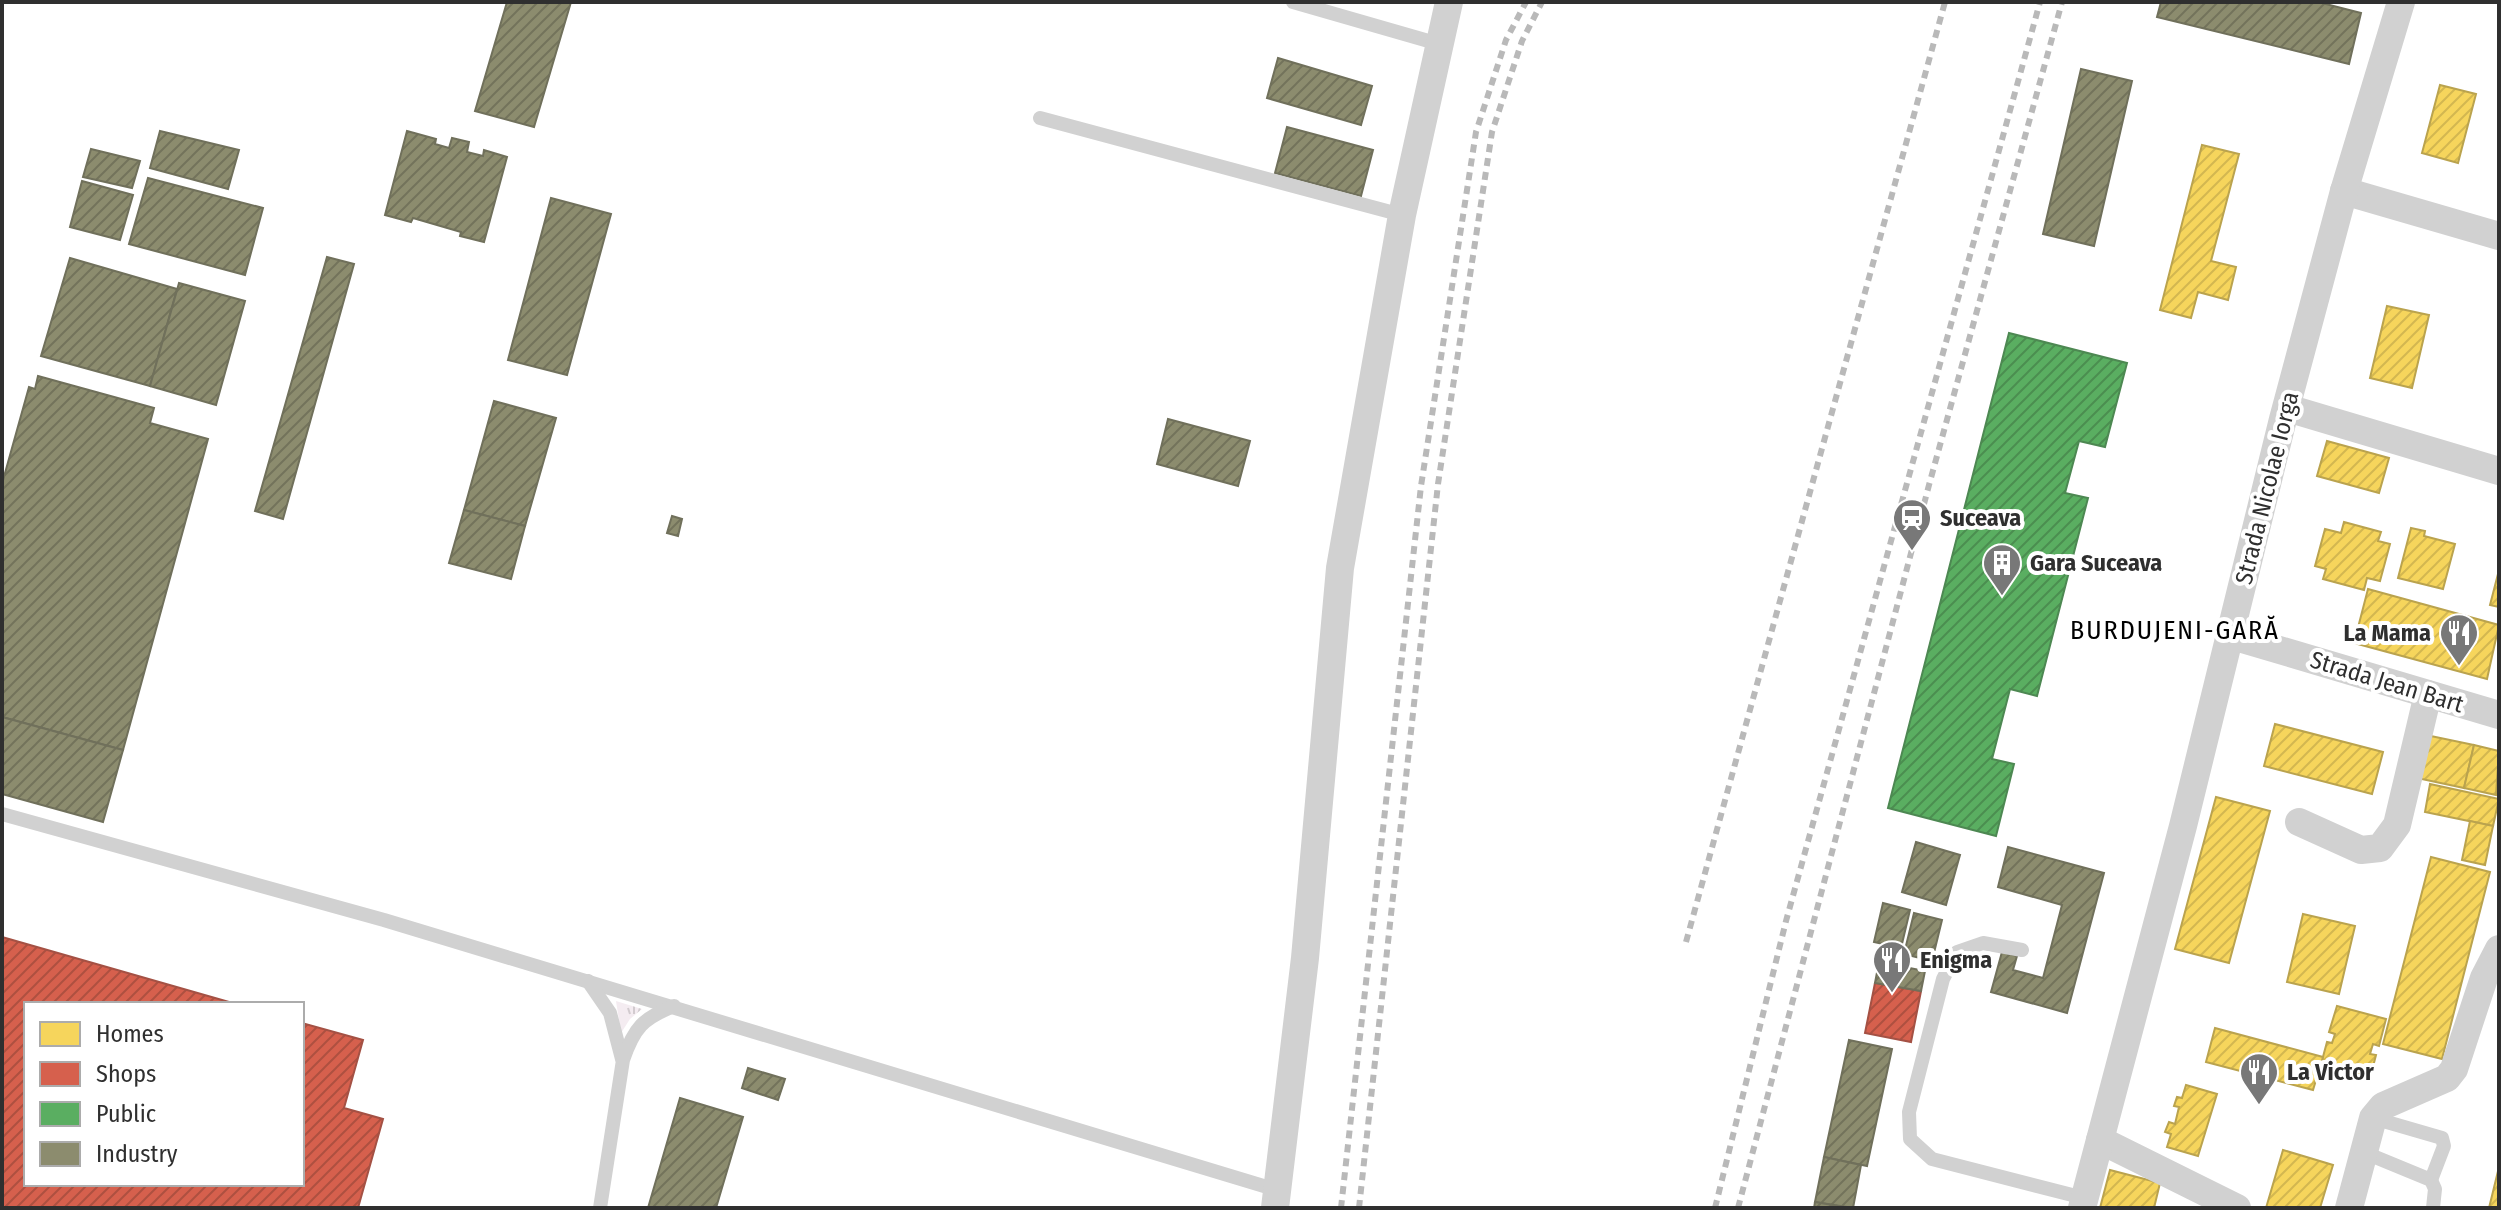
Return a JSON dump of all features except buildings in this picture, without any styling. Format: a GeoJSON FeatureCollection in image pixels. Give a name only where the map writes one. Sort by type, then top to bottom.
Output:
{"type":"FeatureCollection","features":[{"type":"Feature","properties":{"kind":"street"},"geometry":{"type":"LineString","coordinates":[[1276,1199],[1305,958],[1340,568],[1402,215],[1449,2]]}},
{"type":"Feature","properties":{"kind":"street","name":"Strada Nicolae Iorga"},"geometry":{"type":"LineString","coordinates":[[2083,1203],[2183,826],[2344,191],[2401,2]]}},
{"type":"Feature","properties":{"kind":"street"},"geometry":{"type":"LineString","coordinates":[[2344,191],[2499,236]]}},
{"type":"Feature","properties":{"kind":"street"},"geometry":{"type":"LineString","coordinates":[[2287,408],[2499,471]]}},
{"type":"Feature","properties":{"kind":"street","name":"Strada Jean Bart"},"geometry":{"type":"LineString","coordinates":[[2229,635],[2499,715]]}},
{"type":"Feature","properties":{"kind":"street"},"geometry":{"type":"LineString","coordinates":[[2299,822],[2361,850],[2380,848],[2397,825],[2428,694]]}},
{"type":"Feature","properties":{"kind":"street"},"geometry":{"type":"LineString","coordinates":[[2349,1208],[2373,1118],[2383,1106],[2447,1078],[2454,1069],[2484,978],[2499,949]]}},
{"type":"Feature","properties":{"kind":"street"},"geometry":{"type":"LineString","coordinates":[[2100,1140],[2237,1208]]}},
{"type":"Feature","properties":{"kind":"lane"},"geometry":{"type":"LineString","coordinates":[[1293,2],[1439,44]]}},
{"type":"Feature","properties":{"kind":"lane"},"geometry":{"type":"LineString","coordinates":[[1040,118],[1402,215]]}},
{"type":"Feature","properties":{"kind":"lane"},"geometry":{"type":"LineString","coordinates":[[2,814],[384,920],[674,1006],[1276,1199]]}},
{"type":"Feature","properties":{"kind":"lane"},"geometry":{"type":"LineString","coordinates":[[2022,950],[1983,943],[1957,952],[1943,979],[1909,1112],[1910,1139],[1932,1159],[2083,1203]]}},
{"type":"Feature","properties":{"kind":"lane"},"geometry":{"type":"LineString","coordinates":[[587,980],[610,1013],[623,1060]]}},
{"type":"Feature","properties":{"kind":"lane"},"geometry":{"type":"LineString","coordinates":[[600,1208],[623,1060],[637,1029],[655,1013],[674,1006]]}},
{"type":"Feature","properties":{"kind":"lane"},"geometry":{"type":"LineString","coordinates":[[2373,1118],[2442,1138],[2444,1146],[2431,1180]]}},
{"type":"Feature","properties":{"kind":"lane"},"geometry":{"type":"LineString","coordinates":[[2363,1152],[2431,1180],[2435,1189],[2433,1208]]}},
{"type":"Feature","properties":{"kind":"green space"},"geometry":{"type":"Polygon","coordinates":[[[616,1001],[642,1009],[630,1019],[621,1033],[616,1001]]]}},
{"type":"Feature","properties":{"kind":"railway"},"geometry":{"type":"LineString","coordinates":[[1341,1208],[1421,486],[1476,132],[1506,40],[1526,2]]}},
{"type":"Feature","properties":{"kind":"railway"},"geometry":{"type":"LineString","coordinates":[[1359,1208],[1438,484],[1492,132],[1522,41],[1542,2]]}},
{"type":"Feature","properties":{"kind":"railway"},"geometry":{"type":"LineString","coordinates":[[1686,942],[1945,2]]}},
{"type":"Feature","properties":{"kind":"railway"},"geometry":{"type":"LineString","coordinates":[[1715,1208],[1786,921],[2040,2]]}},
{"type":"Feature","properties":{"kind":"railway"},"geometry":{"type":"LineString","coordinates":[[1738,1208],[1929,485],[2062,2]]}},
{"type":"Feature","properties":{"kind":"place","name":"Suceava"},"geometry":{"type":"Point","coordinates":[1912,552]}},
{"type":"Feature","properties":{"kind":"place","name":"Gara Suceava"},"geometry":{"type":"Point","coordinates":[2002,597]}},
{"type":"Feature","properties":{"kind":"place","name":"La Mama"},"geometry":{"type":"Point","coordinates":[2459,667]}},
{"type":"Feature","properties":{"kind":"place","name":"Enigma"},"geometry":{"type":"Point","coordinates":[1892,994]}},
{"type":"Feature","properties":{"kind":"place","name":"La Victor"},"geometry":{"type":"Point","coordinates":[2259,1106]}},
{"type":"Feature","properties":{"kind":"district","name":"BURDUJENI-GARĂ"},"geometry":{"type":"Point","coordinates":[2175,630]}}]}
